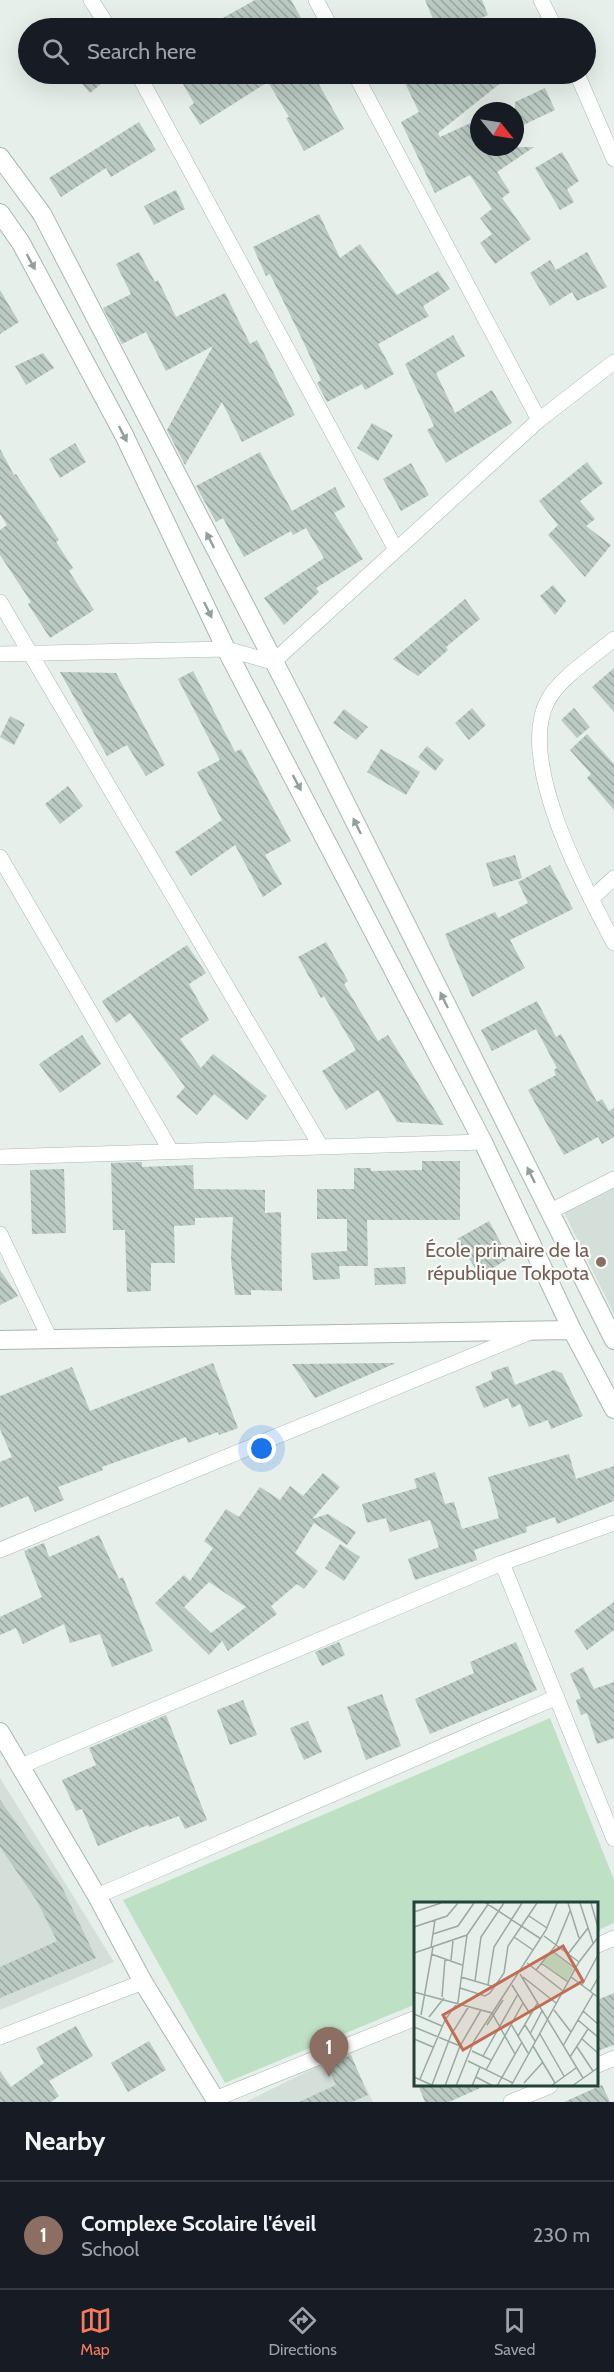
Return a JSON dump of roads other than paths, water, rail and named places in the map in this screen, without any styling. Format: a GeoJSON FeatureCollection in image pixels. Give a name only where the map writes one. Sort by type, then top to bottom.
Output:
{"type":"FeatureCollection","features":[{"type":"Feature","properties":{"kind":"street"},"geometry":{"type":"LineString","coordinates":[[91,0],[103,18]]}},
{"type":"Feature","properties":{"kind":"street"},"geometry":{"type":"LineString","coordinates":[[316,0],[326,18]]}},
{"type":"Feature","properties":{"kind":"street"},"geometry":{"type":"LineString","coordinates":[[541,0],[550,18]]}},
{"type":"Feature","properties":{"kind":"street"},"geometry":{"type":"LineString","coordinates":[[143,84],[395,548]]}},
{"type":"Feature","properties":{"kind":"street"},"geometry":{"type":"LineString","coordinates":[[360,84],[539,420]]}},
{"type":"Feature","properties":{"kind":"street"},"geometry":{"type":"LineString","coordinates":[[581,84],[614,159]]}},
{"type":"Feature","properties":{"kind":"street"},"geometry":{"type":"LineString","coordinates":[[0,157],[42,214],[302,714],[614,1340]]}},
{"type":"Feature","properties":{"kind":"street"},"geometry":{"type":"LineString","coordinates":[[0,213],[21,243],[124,435],[226,649],[483,1142],[572,1330],[614,1409]]}},
{"type":"Feature","properties":{"kind":"street"},"geometry":{"type":"LineString","coordinates":[[273,662],[395,548],[539,420],[614,362]]}},
{"type":"Feature","properties":{"kind":"street"},"geometry":{"type":"LineString","coordinates":[[0,603],[320,1146]]}},
{"type":"Feature","properties":{"kind":"street"},"geometry":{"type":"LineString","coordinates":[[614,639],[547,700],[537,737],[546,793],[591,899],[614,942]]}},
{"type":"Feature","properties":{"kind":"street"},"geometry":{"type":"LineString","coordinates":[[0,654],[226,649],[273,662]]}},
{"type":"Feature","properties":{"kind":"street"},"geometry":{"type":"LineString","coordinates":[[0,857],[171,1151]]}},
{"type":"Feature","properties":{"kind":"street"},"geometry":{"type":"LineString","coordinates":[[591,899],[614,878]]}},
{"type":"Feature","properties":{"kind":"street"},"geometry":{"type":"LineString","coordinates":[[0,1157],[483,1142]]}},
{"type":"Feature","properties":{"kind":"street"},"geometry":{"type":"LineString","coordinates":[[549,1212],[614,1179]]}},
{"type":"Feature","properties":{"kind":"street"},"geometry":{"type":"LineString","coordinates":[[0,1234],[50,1339]]}},
{"type":"Feature","properties":{"kind":"street"},"geometry":{"type":"LineString","coordinates":[[0,1550],[533,1330]]}},
{"type":"Feature","properties":{"kind":"street"},"geometry":{"type":"LineString","coordinates":[[0,1340],[572,1330]]}},
{"type":"Feature","properties":{"kind":"street"},"geometry":{"type":"LineString","coordinates":[[21,1766],[502,1563],[614,1523]]}},
{"type":"Feature","properties":{"kind":"street"},"geometry":{"type":"LineString","coordinates":[[502,1563],[614,1839]]}},
{"type":"Feature","properties":{"kind":"street"},"geometry":{"type":"LineString","coordinates":[[97,1896],[557,1697]]}},
{"type":"Feature","properties":{"kind":"street"},"geometry":{"type":"LineString","coordinates":[[0,1732],[97,1896],[143,1982],[216,2100],[414,2019]]}},
{"type":"Feature","properties":{"kind":"street"},"geometry":{"type":"LineString","coordinates":[[599,1944],[614,1938]]}},
{"type":"Feature","properties":{"kind":"street"},"geometry":{"type":"LineString","coordinates":[[0,2037],[143,1982]]}},
{"type":"Feature","properties":{"kind":"street"},"geometry":{"type":"LineString","coordinates":[[599,2064],[614,2058]]}},
{"type":"Feature","properties":{"kind":"street"},"geometry":{"type":"LineString","coordinates":[[511,2102],[545,2087]]}},
{"type":"Feature","properties":{"kind":"place","name":"École primaire de la république Tokpota"},"geometry":{"type":"Point","coordinates":[601,1262]}},
{"type":"Feature","properties":{"kind":"place","name":"Complexe Scolaire l'éveil"},"geometry":{"type":"Point","coordinates":[329,2077]}}]}
